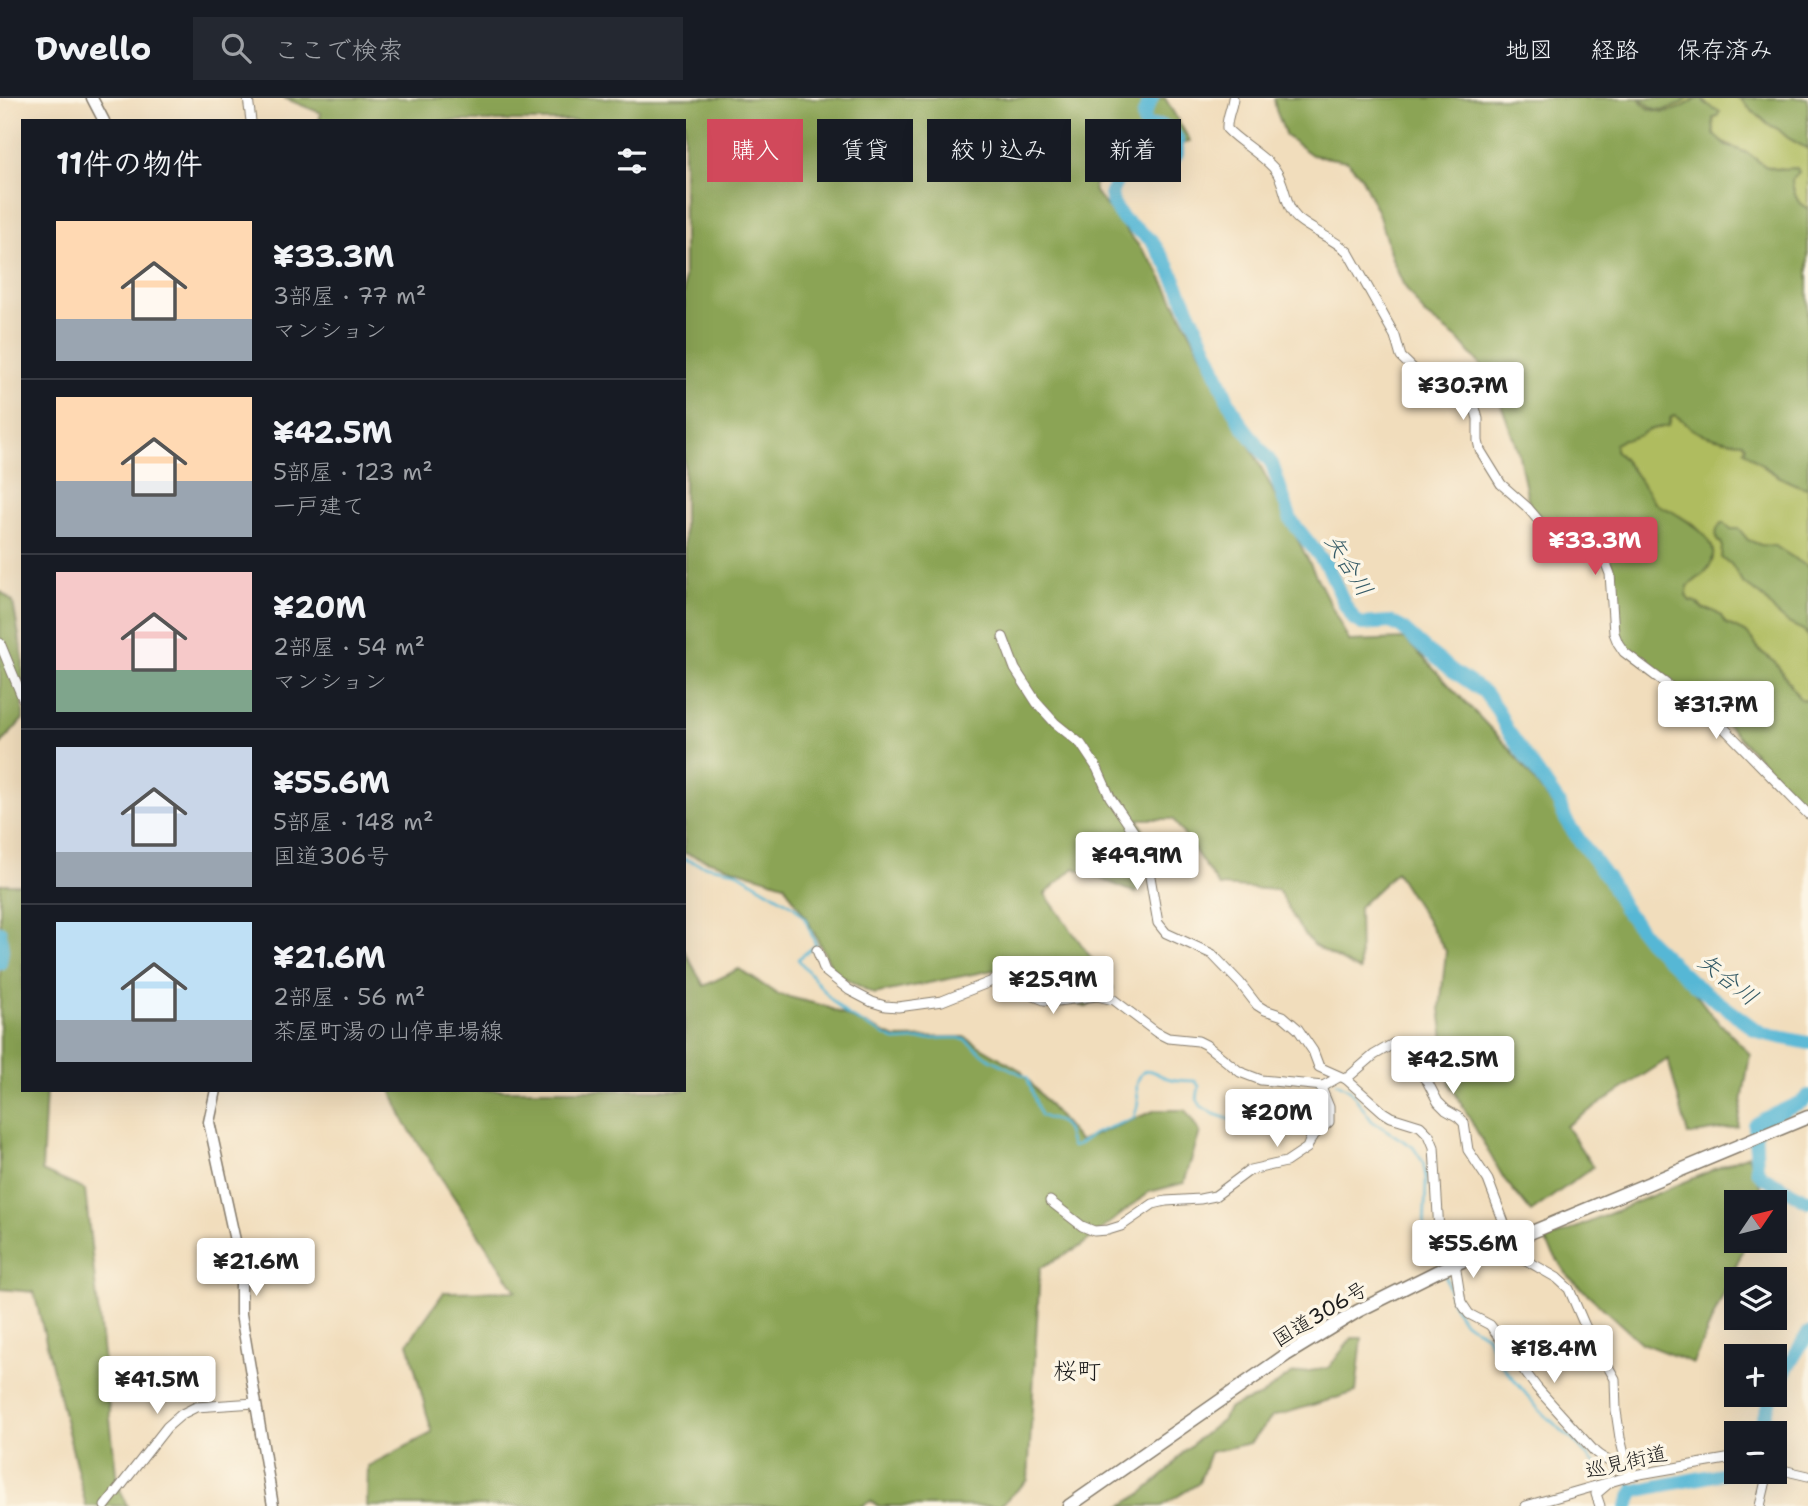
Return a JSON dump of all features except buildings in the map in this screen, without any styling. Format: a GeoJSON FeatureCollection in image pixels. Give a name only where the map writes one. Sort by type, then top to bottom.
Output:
{"type":"FeatureCollection","features":[{"type":"Feature","properties":{"kind":"highway","name":"国道306号"},"geometry":{"type":"LineString","coordinates":[[1069,1506],[1317,1335],[1359,1311],[1452,1265],[1808,1117]]}},
{"type":"Feature","properties":{"kind":"main road"},"geometry":{"type":"LineString","coordinates":[[92,98],[103,119]]}},
{"type":"Feature","properties":{"kind":"main road"},"geometry":{"type":"LineString","coordinates":[[216,1092],[209,1122],[241,1268],[241,1314],[274,1506]]}},
{"type":"Feature","properties":{"kind":"street"},"geometry":{"type":"LineString","coordinates":[[248,98],[251,119]]}},
{"type":"Feature","properties":{"kind":"street"},"geometry":{"type":"LineString","coordinates":[[1233,98],[1227,129],[1274,168],[1297,218],[1348,252],[1395,336],[1401,358],[1425,380],[1455,390],[1472,404],[1478,419],[1480,450],[1500,484],[1527,507],[1544,527],[1593,550],[1605,561],[1610,574],[1615,633],[1624,652],[1722,726],[1808,814]]}},
{"type":"Feature","properties":{"kind":"street"},"geometry":{"type":"LineString","coordinates":[[1003,637],[1015,669],[1037,703],[1055,723],[1081,744],[1097,768],[1110,797],[1142,844],[1158,923],[1166,933],[1212,954],[1257,1005],[1283,1016],[1298,1029],[1330,1082],[1391,1117],[1420,1126],[1429,1135],[1434,1147],[1439,1232],[1452,1265],[1461,1302],[1469,1314],[1490,1325],[1537,1388],[1591,1449],[1630,1474]]}},
{"type":"Feature","properties":{"kind":"street"},"geometry":{"type":"LineString","coordinates":[[0,643],[21,694]]}},
{"type":"Feature","properties":{"kind":"street"},"geometry":{"type":"LineString","coordinates":[[817,950],[825,971],[833,978],[849,990],[885,1006],[898,1007],[942,1000],[995,980],[1044,1000],[1097,996],[1114,1000],[1168,1038],[1198,1041],[1206,1045],[1240,1072],[1261,1080],[1330,1082]]}},
{"type":"Feature","properties":{"kind":"street"},"geometry":{"type":"LineString","coordinates":[[1050,1201],[1082,1226],[1094,1231],[1121,1226],[1153,1204],[1215,1196],[1250,1170],[1286,1162],[1307,1148],[1311,1138],[1329,1122],[1330,1114],[1322,1090],[1330,1082],[1393,1044],[1427,1081],[1438,1102],[1464,1122],[1468,1150],[1488,1180],[1517,1255],[1557,1278],[1569,1289],[1585,1326],[1615,1379],[1620,1438],[1630,1474]]}},
{"type":"Feature","properties":{"kind":"street"},"geometry":{"type":"LineString","coordinates":[[105,1506],[167,1427],[182,1414],[197,1407],[255,1403]]}},
{"type":"Feature","properties":{"kind":"street","name":"巡見街道"},"geometry":{"type":"LineString","coordinates":[[1526,1506],[1630,1474],[1724,1460]]}},
{"type":"Feature","properties":{"kind":"street"},"geometry":{"type":"LineString","coordinates":[[1787,1471],[1808,1476]]}},
{"type":"Feature","properties":{"kind":"street"},"geometry":{"type":"LineString","coordinates":[[1600,1506],[1596,1494],[1611,1481]]}},
{"type":"Feature","properties":{"kind":"street"},"geometry":{"type":"LineString","coordinates":[[1760,1506],[1765,1484]]}},
{"type":"Feature","properties":{"kind":"green space"},"geometry":{"type":"Polygon","coordinates":[[[284,98],[1165,98],[1177,119],[1085,119],[1085,182],[1098,182],[1094,184],[1095,192],[1156,267],[1349,641],[1405,639],[1511,750],[1711,1014],[1750,1054],[1738,1127],[1688,1135],[1668,1059],[1566,1126],[1593,1167],[1531,1212],[1504,1179],[1450,1084],[1440,1009],[1446,951],[1396,872],[1359,907],[1360,971],[1313,945],[1299,927],[1278,890],[1219,886],[1173,819],[1138,819],[1159,859],[1136,893],[1074,868],[1045,894],[1113,988],[1086,1007],[993,970],[874,994],[835,973],[806,918],[784,884],[686,854],[686,119],[320,119],[321,113],[284,98]]]}},
{"type":"Feature","properties":{"kind":"green space"},"geometry":{"type":"Polygon","coordinates":[[[1274,98],[1639,98],[1648,108],[1660,112],[1680,108],[1702,98],[1705,103],[1720,112],[1713,118],[1714,135],[1726,146],[1749,154],[1765,166],[1776,169],[1797,168],[1799,172],[1792,180],[1793,189],[1798,200],[1808,209],[1808,488],[1790,482],[1766,468],[1744,450],[1746,446],[1743,442],[1702,434],[1674,415],[1668,426],[1624,439],[1615,444],[1615,450],[1656,504],[1690,523],[1706,536],[1711,544],[1712,562],[1703,574],[1688,586],[1686,596],[1703,609],[1721,616],[1725,623],[1747,633],[1760,651],[1775,662],[1800,699],[1808,700],[1808,810],[1730,728],[1631,654],[1621,641],[1614,571],[1610,562],[1545,523],[1529,504],[1518,451],[1496,390],[1460,341],[1425,315],[1403,284],[1378,213],[1361,176],[1347,161],[1312,155],[1286,136],[1274,98]]]}},
{"type":"Feature","properties":{"kind":"green space"},"geometry":{"type":"Polygon","coordinates":[[[1639,98],[1654,108],[1672,106],[1688,98],[1697,98],[1675,110],[1659,113],[1645,106],[1639,98]]]}},
{"type":"Feature","properties":{"kind":"green space"},"geometry":{"type":"Polygon","coordinates":[[[1641,98],[1688,98],[1673,107],[1659,110],[1641,98]]]}},
{"type":"Feature","properties":{"kind":"green space"},"geometry":{"type":"Polygon","coordinates":[[[1702,98],[1739,98],[1767,124],[1808,149],[1808,209],[1798,201],[1790,179],[1781,168],[1765,166],[1749,154],[1719,141],[1714,136],[1713,117],[1717,116],[1702,98]]]}},
{"type":"Feature","properties":{"kind":"green space"},"geometry":{"type":"Polygon","coordinates":[[[1739,98],[1808,98],[1808,149],[1768,124],[1739,98]]]}},
{"type":"Feature","properties":{"kind":"green space"},"geometry":{"type":"Polygon","coordinates":[[[1181,126],[1190,141],[1181,145],[1181,126]]]}},
{"type":"Feature","properties":{"kind":"green space"},"geometry":{"type":"Polygon","coordinates":[[[1674,415],[1702,434],[1743,441],[1752,456],[1763,466],[1786,480],[1808,488],[1808,700],[1800,699],[1775,662],[1760,651],[1752,639],[1725,623],[1721,616],[1690,601],[1686,596],[1688,586],[1705,572],[1712,561],[1698,529],[1691,522],[1656,505],[1615,450],[1615,444],[1620,440],[1660,428],[1670,422],[1674,415]]]}},
{"type":"Feature","properties":{"kind":"green space"},"geometry":{"type":"Polygon","coordinates":[[[1721,523],[1731,529],[1739,529],[1748,540],[1775,546],[1808,567],[1808,636],[1776,613],[1762,596],[1743,583],[1731,564],[1721,558],[1722,546],[1716,534],[1721,523]]]}},
{"type":"Feature","properties":{"kind":"green space"},"geometry":{"type":"Polygon","coordinates":[[[0,591],[13,602],[21,647],[21,721],[0,745],[0,591]]]}},
{"type":"Feature","properties":{"kind":"green space"},"geometry":{"type":"Polygon","coordinates":[[[0,884],[21,884],[21,1092],[46,1092],[42,1171],[85,1190],[117,1482],[127,1506],[86,1506],[34,1292],[0,1289],[0,884]]]}},
{"type":"Feature","properties":{"kind":"green space"},"geometry":{"type":"Polygon","coordinates":[[[686,954],[704,986],[739,969],[777,994],[825,1006],[895,1038],[964,1037],[1020,1070],[1079,1141],[1156,1110],[1185,1110],[1200,1132],[1184,1183],[1149,1192],[1081,1246],[1040,1268],[1028,1480],[1000,1506],[879,1506],[871,1501],[861,1506],[367,1506],[368,1466],[432,1433],[408,1343],[444,1292],[516,1291],[405,1123],[392,1092],[686,1092],[686,954]]]}},
{"type":"Feature","properties":{"kind":"green space"},"geometry":{"type":"Polygon","coordinates":[[[1748,1155],[1762,1190],[1724,1190],[1724,1253],[1742,1253],[1736,1267],[1724,1267],[1724,1293],[1693,1363],[1641,1343],[1568,1276],[1545,1241],[1748,1155]]]}},
{"type":"Feature","properties":{"kind":"green space"},"geometry":{"type":"Polygon","coordinates":[[[1352,1338],[1362,1338],[1356,1392],[1272,1417],[1250,1443],[1210,1452],[1199,1483],[1162,1506],[1121,1506],[1141,1494],[1168,1471],[1185,1450],[1223,1419],[1228,1408],[1261,1396],[1291,1374],[1328,1368],[1352,1338]]]}},
{"type":"Feature","properties":{"kind":"waterway","name":"矢合川"},"geometry":{"type":"LineString","coordinates":[[1152,98],[1144,113],[1144,123],[1171,129],[1177,139],[1177,154],[1171,164],[1165,167],[1133,171],[1118,178],[1111,193],[1113,204],[1123,219],[1151,240],[1169,267],[1227,398],[1240,422],[1272,464],[1291,520],[1328,567],[1345,605],[1355,620],[1362,624],[1390,622],[1402,628],[1453,671],[1484,692],[1558,802],[1567,822],[1609,880],[1623,907],[1649,941],[1694,984],[1755,1029],[1765,1034],[1808,1043]]}},
{"type":"Feature","properties":{"kind":"waterway"},"geometry":{"type":"LineString","coordinates":[[686,860],[735,871],[794,906],[805,919],[816,945],[798,959],[847,1015],[899,1041],[945,1038],[965,1040],[990,1059],[1027,1077],[1040,1115],[1064,1126],[1072,1147],[1093,1134],[1134,1118],[1138,1103],[1137,1084],[1142,1072],[1146,1070],[1171,1079],[1195,1081],[1199,1086],[1197,1099],[1201,1106],[1214,1114],[1255,1128],[1290,1126],[1324,1108],[1321,1098]]}},
{"type":"Feature","properties":{"kind":"waterway"},"geometry":{"type":"LineString","coordinates":[[0,932],[0,963]]}},
{"type":"Feature","properties":{"kind":"waterway"},"geometry":{"type":"LineString","coordinates":[[1318,1082],[1318,1076],[1330,1079]]}},
{"type":"Feature","properties":{"kind":"waterway"},"geometry":{"type":"LineString","coordinates":[[1336,1082],[1350,1090],[1372,1121],[1413,1147],[1423,1162],[1426,1179],[1425,1245],[1438,1256],[1441,1265]]}},
{"type":"Feature","properties":{"kind":"waterway","name":"矢合川"},"geometry":{"type":"LineString","coordinates":[[1808,1096],[1755,1125],[1757,1170],[1763,1177],[1808,1201]]}},
{"type":"Feature","properties":{"kind":"waterway"},"geometry":{"type":"LineString","coordinates":[[1445,1274],[1452,1301],[1461,1318],[1487,1335],[1494,1355],[1540,1411],[1577,1444],[1591,1461],[1616,1477]]}},
{"type":"Feature","properties":{"kind":"waterway","name":"矢合川"},"geometry":{"type":"LineString","coordinates":[[1787,1368],[1808,1333]]}},
{"type":"Feature","properties":{"kind":"waterway","name":"矢合川"},"geometry":{"type":"LineString","coordinates":[[1762,1421],[1768,1407]]}},
{"type":"Feature","properties":{"kind":"waterway","name":"矢合川"},"geometry":{"type":"LineString","coordinates":[[1627,1506],[1634,1491],[1724,1473]]}},
{"type":"Feature","properties":{"kind":"waterway"},"geometry":{"type":"LineString","coordinates":[[1625,1481],[1631,1484],[1634,1491]]}},
{"type":"Feature","properties":{"kind":"district","name":"桜町"},"geometry":{"type":"Point","coordinates":[1077,1371]}}]}
